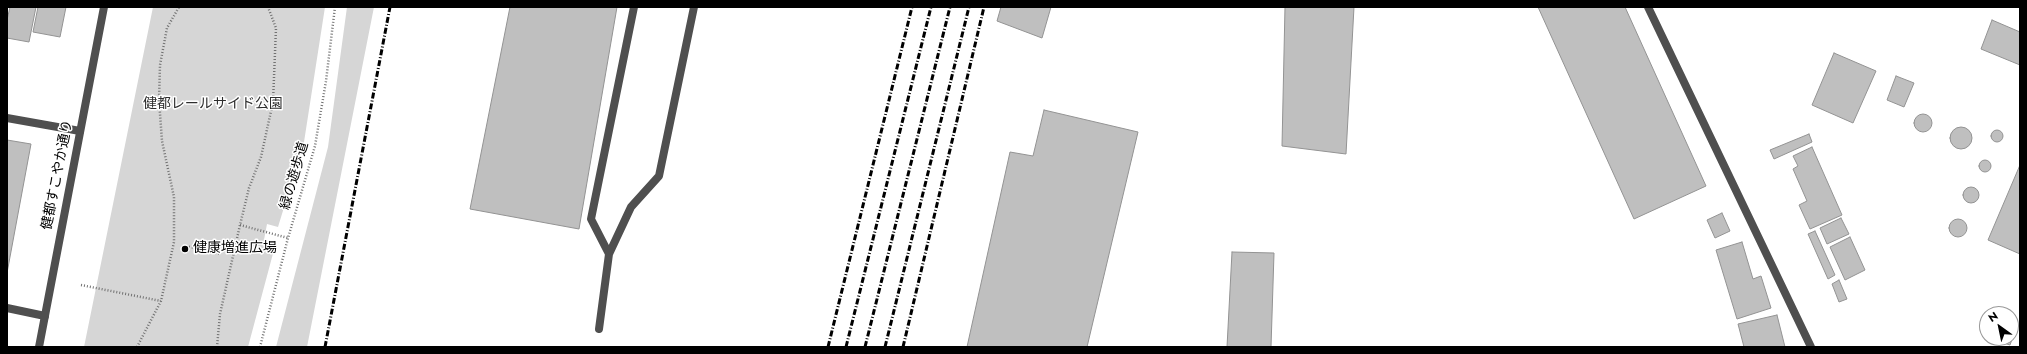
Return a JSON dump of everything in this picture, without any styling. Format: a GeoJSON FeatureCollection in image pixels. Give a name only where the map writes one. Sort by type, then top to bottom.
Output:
{"type":"FeatureCollection","features":[{"type":"Feature","properties":{"kind":"street","name":"健都すこやか通り"},"geometry":{"type":"LineString","coordinates":[[39,347],[104,7]]}},
{"type":"Feature","properties":{"kind":"street"},"geometry":{"type":"LineString","coordinates":[[609,254],[591,219],[634,7]]}},
{"type":"Feature","properties":{"kind":"street"},"geometry":{"type":"LineString","coordinates":[[599,329],[609,254],[631,207],[659,176],[694,7]]}},
{"type":"Feature","properties":{"kind":"street"},"geometry":{"type":"LineString","coordinates":[[1648,7],[1811,347]]}},
{"type":"Feature","properties":{"kind":"street"},"geometry":{"type":"LineString","coordinates":[[7,118],[80,131]]}},
{"type":"Feature","properties":{"kind":"street"},"geometry":{"type":"LineString","coordinates":[[7,308],[45,316]]}},
{"type":"Feature","properties":{"kind":"path"},"geometry":{"type":"LineString","coordinates":[[137,347],[161,301],[174,242],[174,197],[162,141],[159,100],[160,65],[167,28],[179,7]]}},
{"type":"Feature","properties":{"kind":"path"},"geometry":{"type":"LineString","coordinates":[[217,347],[220,314],[240,225],[249,188],[261,157],[273,102],[276,28],[268,7]]}},
{"type":"Feature","properties":{"kind":"path","name":"緑の遊歩道"},"geometry":{"type":"LineString","coordinates":[[260,347],[288,238],[315,146],[326,81],[335,7]]}},
{"type":"Feature","properties":{"kind":"path"},"geometry":{"type":"LineString","coordinates":[[240,225],[288,238]]}},
{"type":"Feature","properties":{"kind":"path"},"geometry":{"type":"LineString","coordinates":[[186,246],[221,254]]}},
{"type":"Feature","properties":{"kind":"path"},"geometry":{"type":"LineString","coordinates":[[81,285],[161,301]]}},
{"type":"Feature","properties":{"kind":"green space","name":"健都レールサイド公園"},"geometry":{"type":"Polygon","coordinates":[[[153,7],[325,7],[304,142],[278,227],[267,224],[264,240],[275,246],[248,347],[84,347],[153,7]]]}},
{"type":"Feature","properties":{"kind":"green space"},"geometry":{"type":"Polygon","coordinates":[[[347,7],[374,7],[307,347],[276,347],[328,147],[347,7]]]}},
{"type":"Feature","properties":{"kind":"building"},"geometry":{"type":"Polygon","coordinates":[[[10,7],[36,7],[29,42],[7,38],[7,20],[10,7]]]}},
{"type":"Feature","properties":{"kind":"building"},"geometry":{"type":"Polygon","coordinates":[[[38,7],[66,7],[60,37],[33,32],[38,7]]]}},
{"type":"Feature","properties":{"kind":"building"},"geometry":{"type":"Polygon","coordinates":[[[510,7],[617,7],[579,229],[470,209],[510,7]]]}},
{"type":"Feature","properties":{"kind":"building"},"geometry":{"type":"Polygon","coordinates":[[[1001,7],[1051,7],[1042,38],[997,21],[1001,7]]]}},
{"type":"Feature","properties":{"kind":"building"},"geometry":{"type":"Polygon","coordinates":[[[1285,7],[1354,7],[1346,154],[1282,146],[1285,7]]]}},
{"type":"Feature","properties":{"kind":"building"},"geometry":{"type":"Polygon","coordinates":[[[1538,7],[1625,7],[1706,186],[1634,219],[1538,7]]]}},
{"type":"Feature","properties":{"kind":"building"},"geometry":{"type":"Polygon","coordinates":[[[1992,20],[2020,32],[2020,65],[1981,49],[1992,20]]]}},
{"type":"Feature","properties":{"kind":"building"},"geometry":{"type":"Polygon","coordinates":[[[1834,53],[1876,71],[1853,123],[1812,105],[1834,53]]]}},
{"type":"Feature","properties":{"kind":"building"},"geometry":{"type":"Polygon","coordinates":[[[1896,76],[1914,83],[1904,107],[1887,100],[1896,76]]]}},
{"type":"Feature","properties":{"kind":"building"},"geometry":{"type":"Polygon","coordinates":[[[1044,110],[1138,132],[1087,347],[967,347],[1010,152],[1033,156],[1044,110]]]}},
{"type":"Feature","properties":{"kind":"building"},"geometry":{"type":"Polygon","coordinates":[[[1923,114],[1929,117],[1932,123],[1929,129],[1923,132],[1917,129],[1914,123],[1917,117],[1923,114]]]}},
{"type":"Feature","properties":{"kind":"building"},"geometry":{"type":"Polygon","coordinates":[[[1961,127],[1969,130],[1972,138],[1969,146],[1961,149],[1953,146],[1950,138],[1953,130],[1961,127]]]}},
{"type":"Feature","properties":{"kind":"building"},"geometry":{"type":"Polygon","coordinates":[[[1995,130],[1999,130],[2003,136],[1999,142],[1995,142],[1991,138],[1991,134],[1995,130]]]}},
{"type":"Feature","properties":{"kind":"building"},"geometry":{"type":"Polygon","coordinates":[[[1809,134],[1812,142],[1774,159],[1770,150],[1809,134]]]}},
{"type":"Feature","properties":{"kind":"building"},"geometry":{"type":"Polygon","coordinates":[[[7,140],[31,144],[7,273],[7,140]]]}},
{"type":"Feature","properties":{"kind":"building"},"geometry":{"type":"Polygon","coordinates":[[[1812,147],[1842,215],[1810,229],[1799,205],[1807,201],[1793,169],[1798,166],[1793,156],[1812,147]]]}},
{"type":"Feature","properties":{"kind":"building"},"geometry":{"type":"Polygon","coordinates":[[[1983,160],[1987,160],[1991,166],[1987,172],[1983,172],[1979,168],[1979,164],[1983,160]]]}},
{"type":"Feature","properties":{"kind":"building"},"geometry":{"type":"Polygon","coordinates":[[[2020,165],[2020,254],[1988,240],[2020,165]]]}},
{"type":"Feature","properties":{"kind":"building"},"geometry":{"type":"Polygon","coordinates":[[[1968,187],[1974,187],[1979,192],[1977,201],[1974,203],[1968,203],[1963,198],[1963,192],[1968,187]]]}},
{"type":"Feature","properties":{"kind":"building"},"geometry":{"type":"Polygon","coordinates":[[[1722,213],[1730,231],[1715,238],[1707,220],[1722,213]]]}},
{"type":"Feature","properties":{"kind":"building"},"geometry":{"type":"Polygon","coordinates":[[[1841,218],[1849,234],[1827,244],[1820,228],[1841,218]]]}},
{"type":"Feature","properties":{"kind":"building"},"geometry":{"type":"Polygon","coordinates":[[[1954,219],[1962,219],[1967,224],[1965,235],[1962,237],[1954,237],[1949,232],[1949,224],[1954,219]]]}},
{"type":"Feature","properties":{"kind":"building"},"geometry":{"type":"Polygon","coordinates":[[[1815,231],[1835,275],[1828,279],[1808,234],[1815,231]]]}},
{"type":"Feature","properties":{"kind":"building"},"geometry":{"type":"Polygon","coordinates":[[[1850,237],[1865,270],[1845,280],[1830,247],[1850,237]]]}},
{"type":"Feature","properties":{"kind":"building"},"geometry":{"type":"Polygon","coordinates":[[[1742,242],[1753,279],[1761,276],[1771,308],[1737,319],[1716,250],[1742,242]]]}},
{"type":"Feature","properties":{"kind":"building"},"geometry":{"type":"Polygon","coordinates":[[[1232,252],[1274,253],[1271,347],[1227,347],[1232,252]]]}},
{"type":"Feature","properties":{"kind":"building"},"geometry":{"type":"Polygon","coordinates":[[[1839,280],[1847,299],[1839,302],[1832,284],[1839,280]]]}},
{"type":"Feature","properties":{"kind":"building"},"geometry":{"type":"Polygon","coordinates":[[[1777,315],[1785,347],[1744,347],[1738,324],[1777,315]]]}},
{"type":"Feature","properties":{"kind":"railway"},"geometry":{"type":"LineString","coordinates":[[325,347],[390,7]]}},
{"type":"Feature","properties":{"kind":"railway"},"geometry":{"type":"LineString","coordinates":[[828,347],[912,7]]}},
{"type":"Feature","properties":{"kind":"railway"},"geometry":{"type":"LineString","coordinates":[[846,347],[931,7]]}},
{"type":"Feature","properties":{"kind":"railway"},"geometry":{"type":"LineString","coordinates":[[865,347],[950,7]]}},
{"type":"Feature","properties":{"kind":"railway"},"geometry":{"type":"LineString","coordinates":[[885,347],[969,7]]}},
{"type":"Feature","properties":{"kind":"railway"},"geometry":{"type":"LineString","coordinates":[[903,347],[984,7]]}},
{"type":"Feature","properties":{"kind":"place","name":"健康増進広場"},"geometry":{"type":"Point","coordinates":[185,249]}}]}
